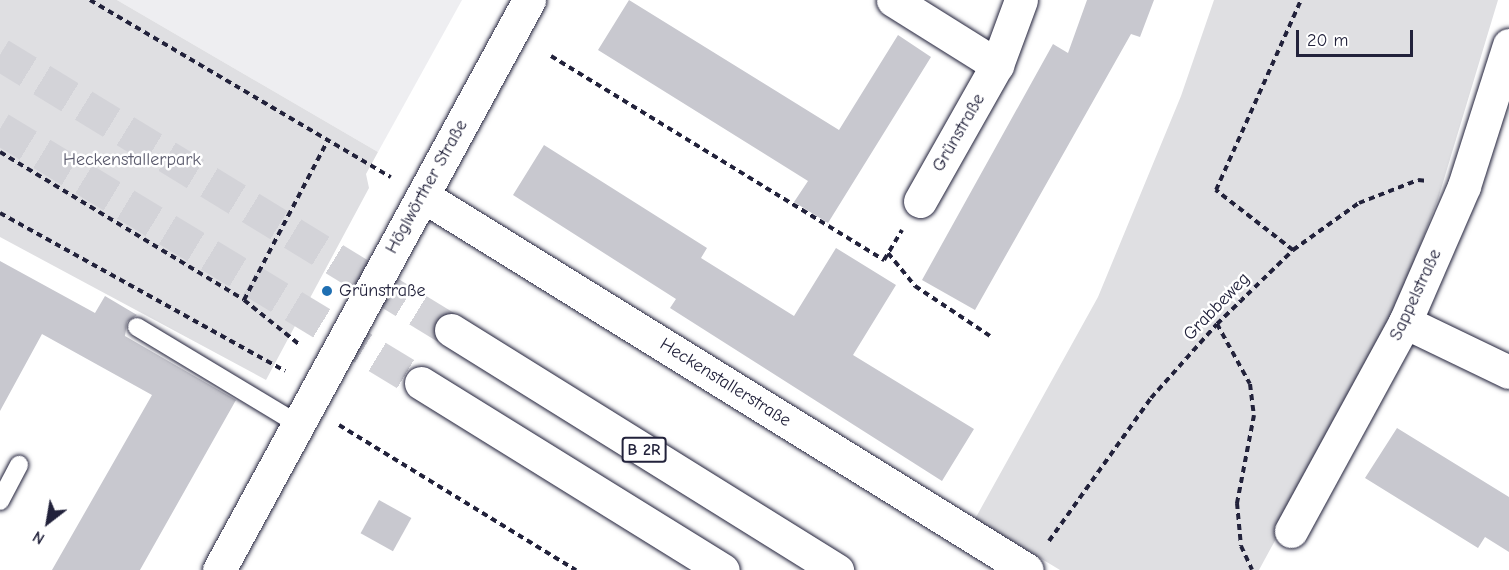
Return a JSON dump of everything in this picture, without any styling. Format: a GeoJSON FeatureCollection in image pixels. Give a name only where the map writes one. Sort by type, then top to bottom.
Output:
{"type":"FeatureCollection","features":[{"type":"Feature","properties":{"kind":"main road","name":"Höglwörther Straße"},"geometry":{"type":"LineString","coordinates":[[219,570],[529,0]]}},
{"type":"Feature","properties":{"kind":"main road"},"geometry":{"type":"LineString","coordinates":[[893,0],[998,65]]}},
{"type":"Feature","properties":{"kind":"main road","name":"Grünstraße"},"geometry":{"type":"LineString","coordinates":[[920,201],[998,65],[1021,0]]}},
{"type":"Feature","properties":{"kind":"main road","name":"Sappelstraße"},"geometry":{"type":"LineString","coordinates":[[1291,531],[1405,322],[1464,186],[1509,45]]}},
{"type":"Feature","properties":{"kind":"main road","name":"Heckenstallerstraße"},"geometry":{"type":"LineString","coordinates":[[423,196],[1027,570]]}},
{"type":"Feature","properties":{"kind":"main road"},"geometry":{"type":"LineString","coordinates":[[1405,322],[1509,372]]}},
{"type":"Feature","properties":{"kind":"main road","name":"B 2R"},"geometry":{"type":"LineString","coordinates":[[451,330],[837,570]]}},
{"type":"Feature","properties":{"kind":"main road"},"geometry":{"type":"LineString","coordinates":[[421,383],[723,570]]}},
{"type":"Feature","properties":{"kind":"lane"},"geometry":{"type":"LineString","coordinates":[[137,327],[303,415]]}},
{"type":"Feature","properties":{"kind":"lane"},"geometry":{"type":"LineString","coordinates":[[0,501],[19,465]]}},
{"type":"Feature","properties":{"kind":"path"},"geometry":{"type":"LineString","coordinates":[[90,0],[391,178]]}},
{"type":"Feature","properties":{"kind":"path"},"geometry":{"type":"LineString","coordinates":[[1293,250],[1216,190],[1301,0]]}},
{"type":"Feature","properties":{"kind":"path"},"geometry":{"type":"LineString","coordinates":[[550,56],[884,260],[920,201]]}},
{"type":"Feature","properties":{"kind":"path"},"geometry":{"type":"LineString","coordinates":[[244,300],[328,140]]}},
{"type":"Feature","properties":{"kind":"path"},"geometry":{"type":"LineString","coordinates":[[0,152],[244,300],[301,345]]}},
{"type":"Feature","properties":{"kind":"path","name":"Grabbeweg"},"geometry":{"type":"LineString","coordinates":[[1050,540],[1150,398],[1217,324],[1293,250],[1359,203],[1418,180],[1464,186]]}},
{"type":"Feature","properties":{"kind":"path"},"geometry":{"type":"LineString","coordinates":[[0,213],[285,372]]}},
{"type":"Feature","properties":{"kind":"path"},"geometry":{"type":"LineString","coordinates":[[888,253],[915,286],[990,336]]}},
{"type":"Feature","properties":{"kind":"path"},"geometry":{"type":"LineString","coordinates":[[1217,324],[1250,384],[1254,415],[1237,503],[1241,546],[1252,570]]}},
{"type":"Feature","properties":{"kind":"path"},"geometry":{"type":"LineString","coordinates":[[336,423],[576,570]]}},
{"type":"Feature","properties":{"kind":"shaded area"},"geometry":{"type":"Polygon","coordinates":[[[117,0],[462,0],[378,152],[117,0]]]}},
{"type":"Feature","properties":{"kind":"green space","name":"Heckenstallerpark"},"geometry":{"type":"Polygon","coordinates":[[[0,0],[117,0],[378,152],[366,174],[369,188],[266,380],[0,237],[0,0]]]}},
{"type":"Feature","properties":{"kind":"green space"},"geometry":{"type":"Polygon","coordinates":[[[1214,0],[1498,0],[1438,199],[1382,344],[1259,570],[1060,570],[975,519],[1098,297],[1181,96],[1214,0]]]}},
{"type":"Feature","properties":{"kind":"building"},"geometry":{"type":"Polygon","coordinates":[[[629,0],[839,130],[898,35],[931,57],[828,223],[794,202],[808,181],[598,50],[629,0]]]}},
{"type":"Feature","properties":{"kind":"building"},"geometry":{"type":"Polygon","coordinates":[[[1087,0],[1154,0],[1140,37],[1131,34],[975,310],[922,280],[1053,44],[1068,53],[1087,0]]]}},
{"type":"Feature","properties":{"kind":"building"},"geometry":{"type":"Polygon","coordinates":[[[544,145],[707,248],[701,258],[794,316],[836,248],[896,285],[853,355],[974,429],[942,481],[670,308],[676,299],[513,195],[544,145]]]}},
{"type":"Feature","properties":{"kind":"building"},"geometry":{"type":"Polygon","coordinates":[[[0,261],[95,313],[105,296],[137,315],[127,322],[125,336],[236,400],[140,570],[52,570],[152,395],[42,334],[0,411],[0,261]]]}},
{"type":"Feature","properties":{"kind":"building"},"geometry":{"type":"Polygon","coordinates":[[[1397,428],[1509,497],[1509,552],[1485,537],[1478,548],[1365,478],[1397,428]]]}},
{"type":"Feature","properties":{"kind":"building"},"geometry":{"type":"Polygon","coordinates":[[[379,500],[411,518],[393,551],[361,533],[379,500]]]}},
{"type":"Feature","properties":{"kind":"tunnel"},"geometry":{"type":"LineString","coordinates":[[0,54],[451,330]]}},
{"type":"Feature","properties":{"kind":"tunnel"},"geometry":{"type":"LineString","coordinates":[[0,128],[421,383]]}},
{"type":"Feature","properties":{"kind":"place","name":"Grünstraße"},"geometry":{"type":"Point","coordinates":[327,291]}}]}
